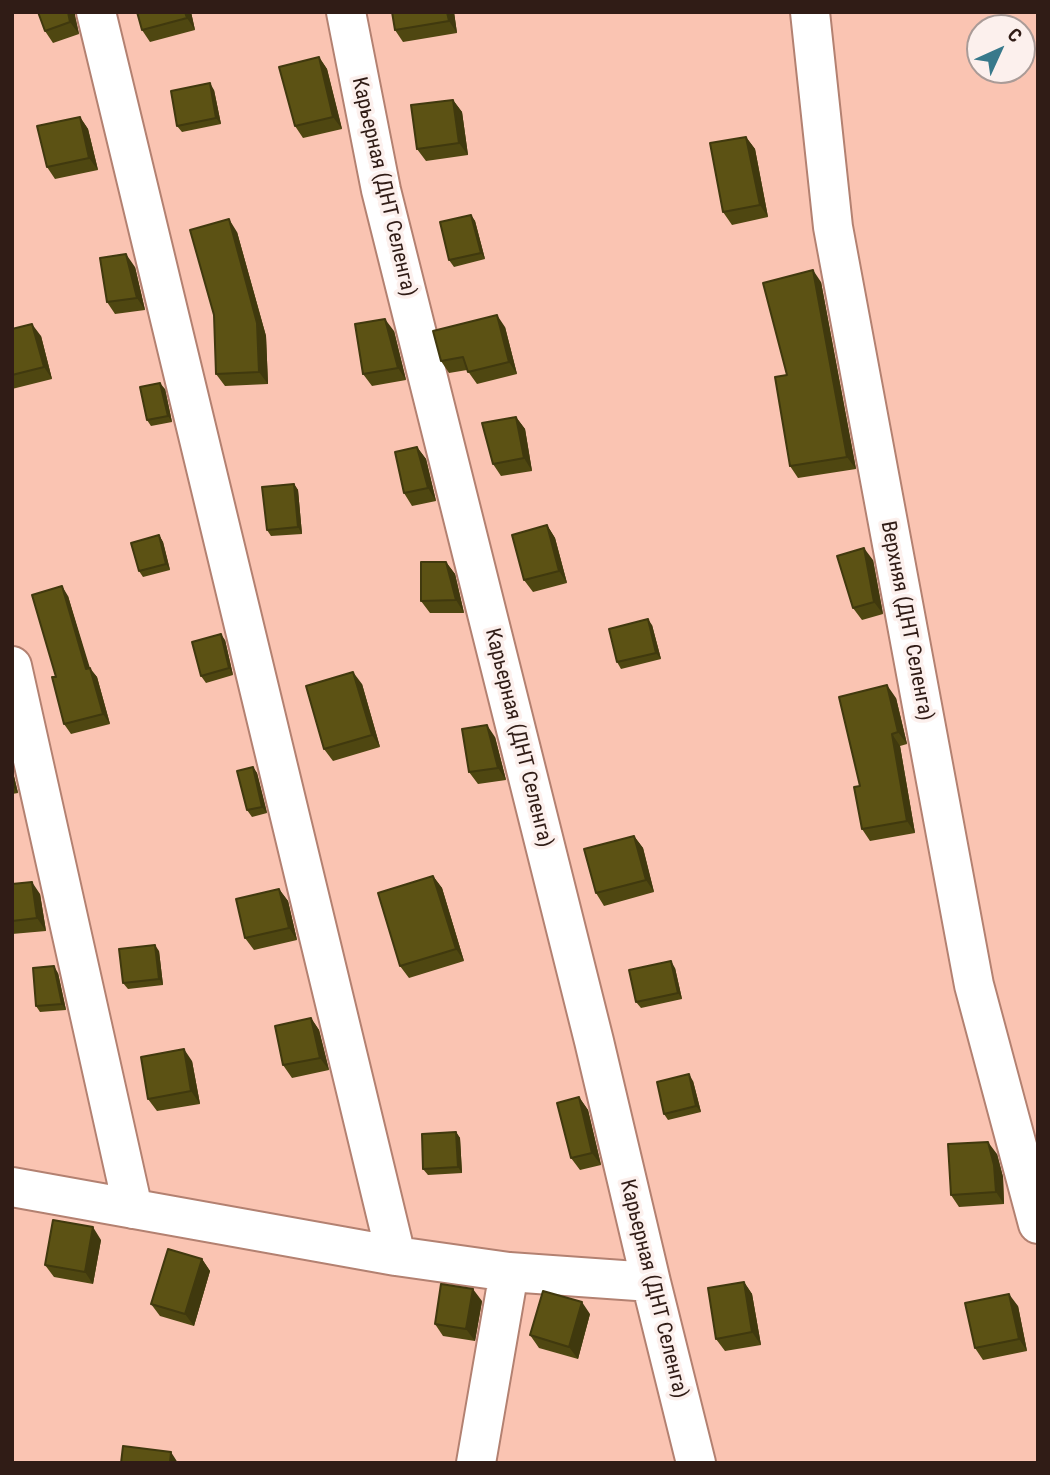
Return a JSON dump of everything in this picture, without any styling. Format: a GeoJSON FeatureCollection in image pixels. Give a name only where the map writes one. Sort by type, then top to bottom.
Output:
{"type":"FeatureCollection","features":[{"type":"Feature","properties":{"kind":"street"},"geometry":{"type":"LineString","coordinates":[[96,12],[396,1256]]}},
{"type":"Feature","properties":{"kind":"street","name":"Карьерная (ДНТ Селенга)"},"geometry":{"type":"LineString","coordinates":[[346,12],[381,190],[594,1041],[696,1463]]}},
{"type":"Feature","properties":{"kind":"street","name":"Верхняя (ДНТ Селенга)"},"geometry":{"type":"LineString","coordinates":[[810,12],[833,228],[972,972],[1038,1224]]}},
{"type":"Feature","properties":{"kind":"street"},"geometry":{"type":"LineString","coordinates":[[12,666],[133,1209]]}},
{"type":"Feature","properties":{"kind":"street"},"geometry":{"type":"LineString","coordinates":[[12,1187],[396,1256],[509,1272],[651,1282]]}},
{"type":"Feature","properties":{"kind":"street"},"geometry":{"type":"LineString","coordinates":[[476,1463],[509,1272]]}},
{"type":"Feature","properties":{"kind":"building"},"geometry":{"type":"Polygon","coordinates":[[[38,12],[68,12],[70,22],[45,31],[38,12]]]}},
{"type":"Feature","properties":{"kind":"building"},"geometry":{"type":"Polygon","coordinates":[[[137,12],[185,12],[187,18],[142,30],[137,12]]]}},
{"type":"Feature","properties":{"kind":"building"},"geometry":{"type":"Polygon","coordinates":[[[392,12],[447,12],[449,21],[395,30],[392,12]]]}},
{"type":"Feature","properties":{"kind":"building"},"geometry":{"type":"Polygon","coordinates":[[[319,57],[333,117],[295,126],[279,67],[319,57]]]}},
{"type":"Feature","properties":{"kind":"building"},"geometry":{"type":"Polygon","coordinates":[[[210,83],[216,118],[177,126],[171,91],[210,83]]]}},
{"type":"Feature","properties":{"kind":"building"},"geometry":{"type":"Polygon","coordinates":[[[453,100],[459,143],[417,149],[411,105],[453,100]]]}},
{"type":"Feature","properties":{"kind":"building"},"geometry":{"type":"Polygon","coordinates":[[[80,117],[89,158],[47,167],[37,126],[80,117]]]}},
{"type":"Feature","properties":{"kind":"building"},"geometry":{"type":"Polygon","coordinates":[[[746,137],[760,205],[723,212],[710,143],[746,137]]]}},
{"type":"Feature","properties":{"kind":"building"},"geometry":{"type":"Polygon","coordinates":[[[471,215],[481,253],[449,260],[440,222],[471,215]]]}},
{"type":"Feature","properties":{"kind":"building"},"geometry":{"type":"Polygon","coordinates":[[[229,219],[257,323],[259,372],[216,374],[214,315],[190,230],[229,219]]]}},
{"type":"Feature","properties":{"kind":"building"},"geometry":{"type":"Polygon","coordinates":[[[126,254],[137,298],[107,302],[100,258],[126,254]]]}},
{"type":"Feature","properties":{"kind":"building"},"geometry":{"type":"Polygon","coordinates":[[[813,270],[847,457],[790,466],[775,377],[787,375],[763,283],[813,270]]]}},
{"type":"Feature","properties":{"kind":"building"},"geometry":{"type":"Polygon","coordinates":[[[497,315],[509,362],[468,372],[463,357],[441,361],[433,331],[497,315]]]}},
{"type":"Feature","properties":{"kind":"building"},"geometry":{"type":"Polygon","coordinates":[[[385,319],[398,368],[363,374],[355,324],[385,319]]]}},
{"type":"Feature","properties":{"kind":"building"},"geometry":{"type":"Polygon","coordinates":[[[32,324],[44,367],[12,375],[12,329],[32,324]]]}},
{"type":"Feature","properties":{"kind":"building"},"geometry":{"type":"Polygon","coordinates":[[[160,383],[168,416],[147,420],[140,387],[160,383]]]}},
{"type":"Feature","properties":{"kind":"building"},"geometry":{"type":"Polygon","coordinates":[[[516,417],[524,458],[493,464],[482,423],[516,417]]]}},
{"type":"Feature","properties":{"kind":"building"},"geometry":{"type":"Polygon","coordinates":[[[417,447],[428,488],[404,493],[395,452],[417,447]]]}},
{"type":"Feature","properties":{"kind":"building"},"geometry":{"type":"Polygon","coordinates":[[[294,484],[298,527],[267,530],[262,487],[294,484]]]}},
{"type":"Feature","properties":{"kind":"building"},"geometry":{"type":"Polygon","coordinates":[[[547,525],[559,571],[524,580],[512,535],[547,525]]]}},
{"type":"Feature","properties":{"kind":"building"},"geometry":{"type":"Polygon","coordinates":[[[159,535],[166,564],[139,571],[131,543],[159,535]]]}},
{"type":"Feature","properties":{"kind":"building"},"geometry":{"type":"Polygon","coordinates":[[[864,548],[874,602],[853,608],[837,556],[864,548]]]}},
{"type":"Feature","properties":{"kind":"building"},"geometry":{"type":"Polygon","coordinates":[[[421,562],[446,562],[456,600],[421,601],[421,562]]]}},
{"type":"Feature","properties":{"kind":"building"},"geometry":{"type":"Polygon","coordinates":[[[62,586],[86,669],[90,668],[103,714],[64,724],[52,677],[56,677],[32,595],[62,586]]]}},
{"type":"Feature","properties":{"kind":"building"},"geometry":{"type":"Polygon","coordinates":[[[648,619],[656,653],[617,662],[609,629],[648,619]]]}},
{"type":"Feature","properties":{"kind":"building"},"geometry":{"type":"Polygon","coordinates":[[[221,634],[229,668],[201,676],[192,642],[221,634]]]}},
{"type":"Feature","properties":{"kind":"building"},"geometry":{"type":"Polygon","coordinates":[[[353,672],[372,735],[324,749],[306,686],[353,672]]]}},
{"type":"Feature","properties":{"kind":"building"},"geometry":{"type":"Polygon","coordinates":[[[887,685],[898,732],[892,734],[907,821],[862,829],[854,787],[860,786],[839,697],[887,685]]]}},
{"type":"Feature","properties":{"kind":"building"},"geometry":{"type":"Polygon","coordinates":[[[487,725],[498,768],[469,772],[462,729],[487,725]]]}},
{"type":"Feature","properties":{"kind":"building"},"geometry":{"type":"Polygon","coordinates":[[[253,767],[262,807],[247,810],[237,771],[253,767]]]}},
{"type":"Feature","properties":{"kind":"building"},"geometry":{"type":"Polygon","coordinates":[[[634,836],[646,880],[596,893],[584,849],[634,836]]]}},
{"type":"Feature","properties":{"kind":"building"},"geometry":{"type":"Polygon","coordinates":[[[433,876],[456,949],[400,966],[378,893],[433,876]]]}},
{"type":"Feature","properties":{"kind":"building"},"geometry":{"type":"Polygon","coordinates":[[[32,882],[37,918],[12,921],[12,884],[32,882]]]}},
{"type":"Feature","properties":{"kind":"building"},"geometry":{"type":"Polygon","coordinates":[[[279,889],[289,928],[245,938],[236,899],[279,889]]]}},
{"type":"Feature","properties":{"kind":"building"},"geometry":{"type":"Polygon","coordinates":[[[155,945],[159,979],[123,983],[119,949],[155,945]]]}},
{"type":"Feature","properties":{"kind":"building"},"geometry":{"type":"Polygon","coordinates":[[[671,961],[678,993],[636,1002],[629,970],[671,961]]]}},
{"type":"Feature","properties":{"kind":"building"},"geometry":{"type":"Polygon","coordinates":[[[54,966],[62,1004],[36,1006],[33,968],[54,966]]]}},
{"type":"Feature","properties":{"kind":"building"},"geometry":{"type":"Polygon","coordinates":[[[311,1018],[320,1058],[283,1065],[275,1026],[311,1018]]]}},
{"type":"Feature","properties":{"kind":"building"},"geometry":{"type":"Polygon","coordinates":[[[184,1049],[191,1091],[148,1099],[141,1057],[184,1049]]]}},
{"type":"Feature","properties":{"kind":"building"},"geometry":{"type":"Polygon","coordinates":[[[689,1074],[696,1106],[664,1114],[657,1082],[689,1074]]]}},
{"type":"Feature","properties":{"kind":"building"},"geometry":{"type":"Polygon","coordinates":[[[579,1097],[592,1153],[571,1158],[557,1103],[579,1097]]]}},
{"type":"Feature","properties":{"kind":"building"},"geometry":{"type":"Polygon","coordinates":[[[456,1132],[458,1167],[423,1169],[422,1134],[456,1132]]]}},
{"type":"Feature","properties":{"kind":"building"},"geometry":{"type":"Polygon","coordinates":[[[988,1142],[994,1165],[996,1192],[951,1195],[948,1144],[988,1142]]]}},
{"type":"Feature","properties":{"kind":"building"},"geometry":{"type":"Polygon","coordinates":[[[53,1220],[93,1227],[85,1272],[45,1265],[53,1220]]]}},
{"type":"Feature","properties":{"kind":"building"},"geometry":{"type":"Polygon","coordinates":[[[168,1249],[202,1259],[185,1314],[151,1304],[168,1249]]]}},
{"type":"Feature","properties":{"kind":"building"},"geometry":{"type":"Polygon","coordinates":[[[744,1282],[752,1332],[716,1339],[708,1288],[744,1282]]]}},
{"type":"Feature","properties":{"kind":"building"},"geometry":{"type":"Polygon","coordinates":[[[441,1284],[473,1289],[466,1329],[435,1324],[441,1284]]]}},
{"type":"Feature","properties":{"kind":"building"},"geometry":{"type":"Polygon","coordinates":[[[543,1291],[582,1302],[569,1347],[530,1335],[543,1291]]]}},
{"type":"Feature","properties":{"kind":"building"},"geometry":{"type":"Polygon","coordinates":[[[1009,1294],[1019,1339],[975,1348],[965,1303],[1009,1294]]]}},
{"type":"Feature","properties":{"kind":"building"},"geometry":{"type":"Polygon","coordinates":[[[123,1446],[171,1452],[170,1463],[121,1463],[123,1446]]]}}]}
